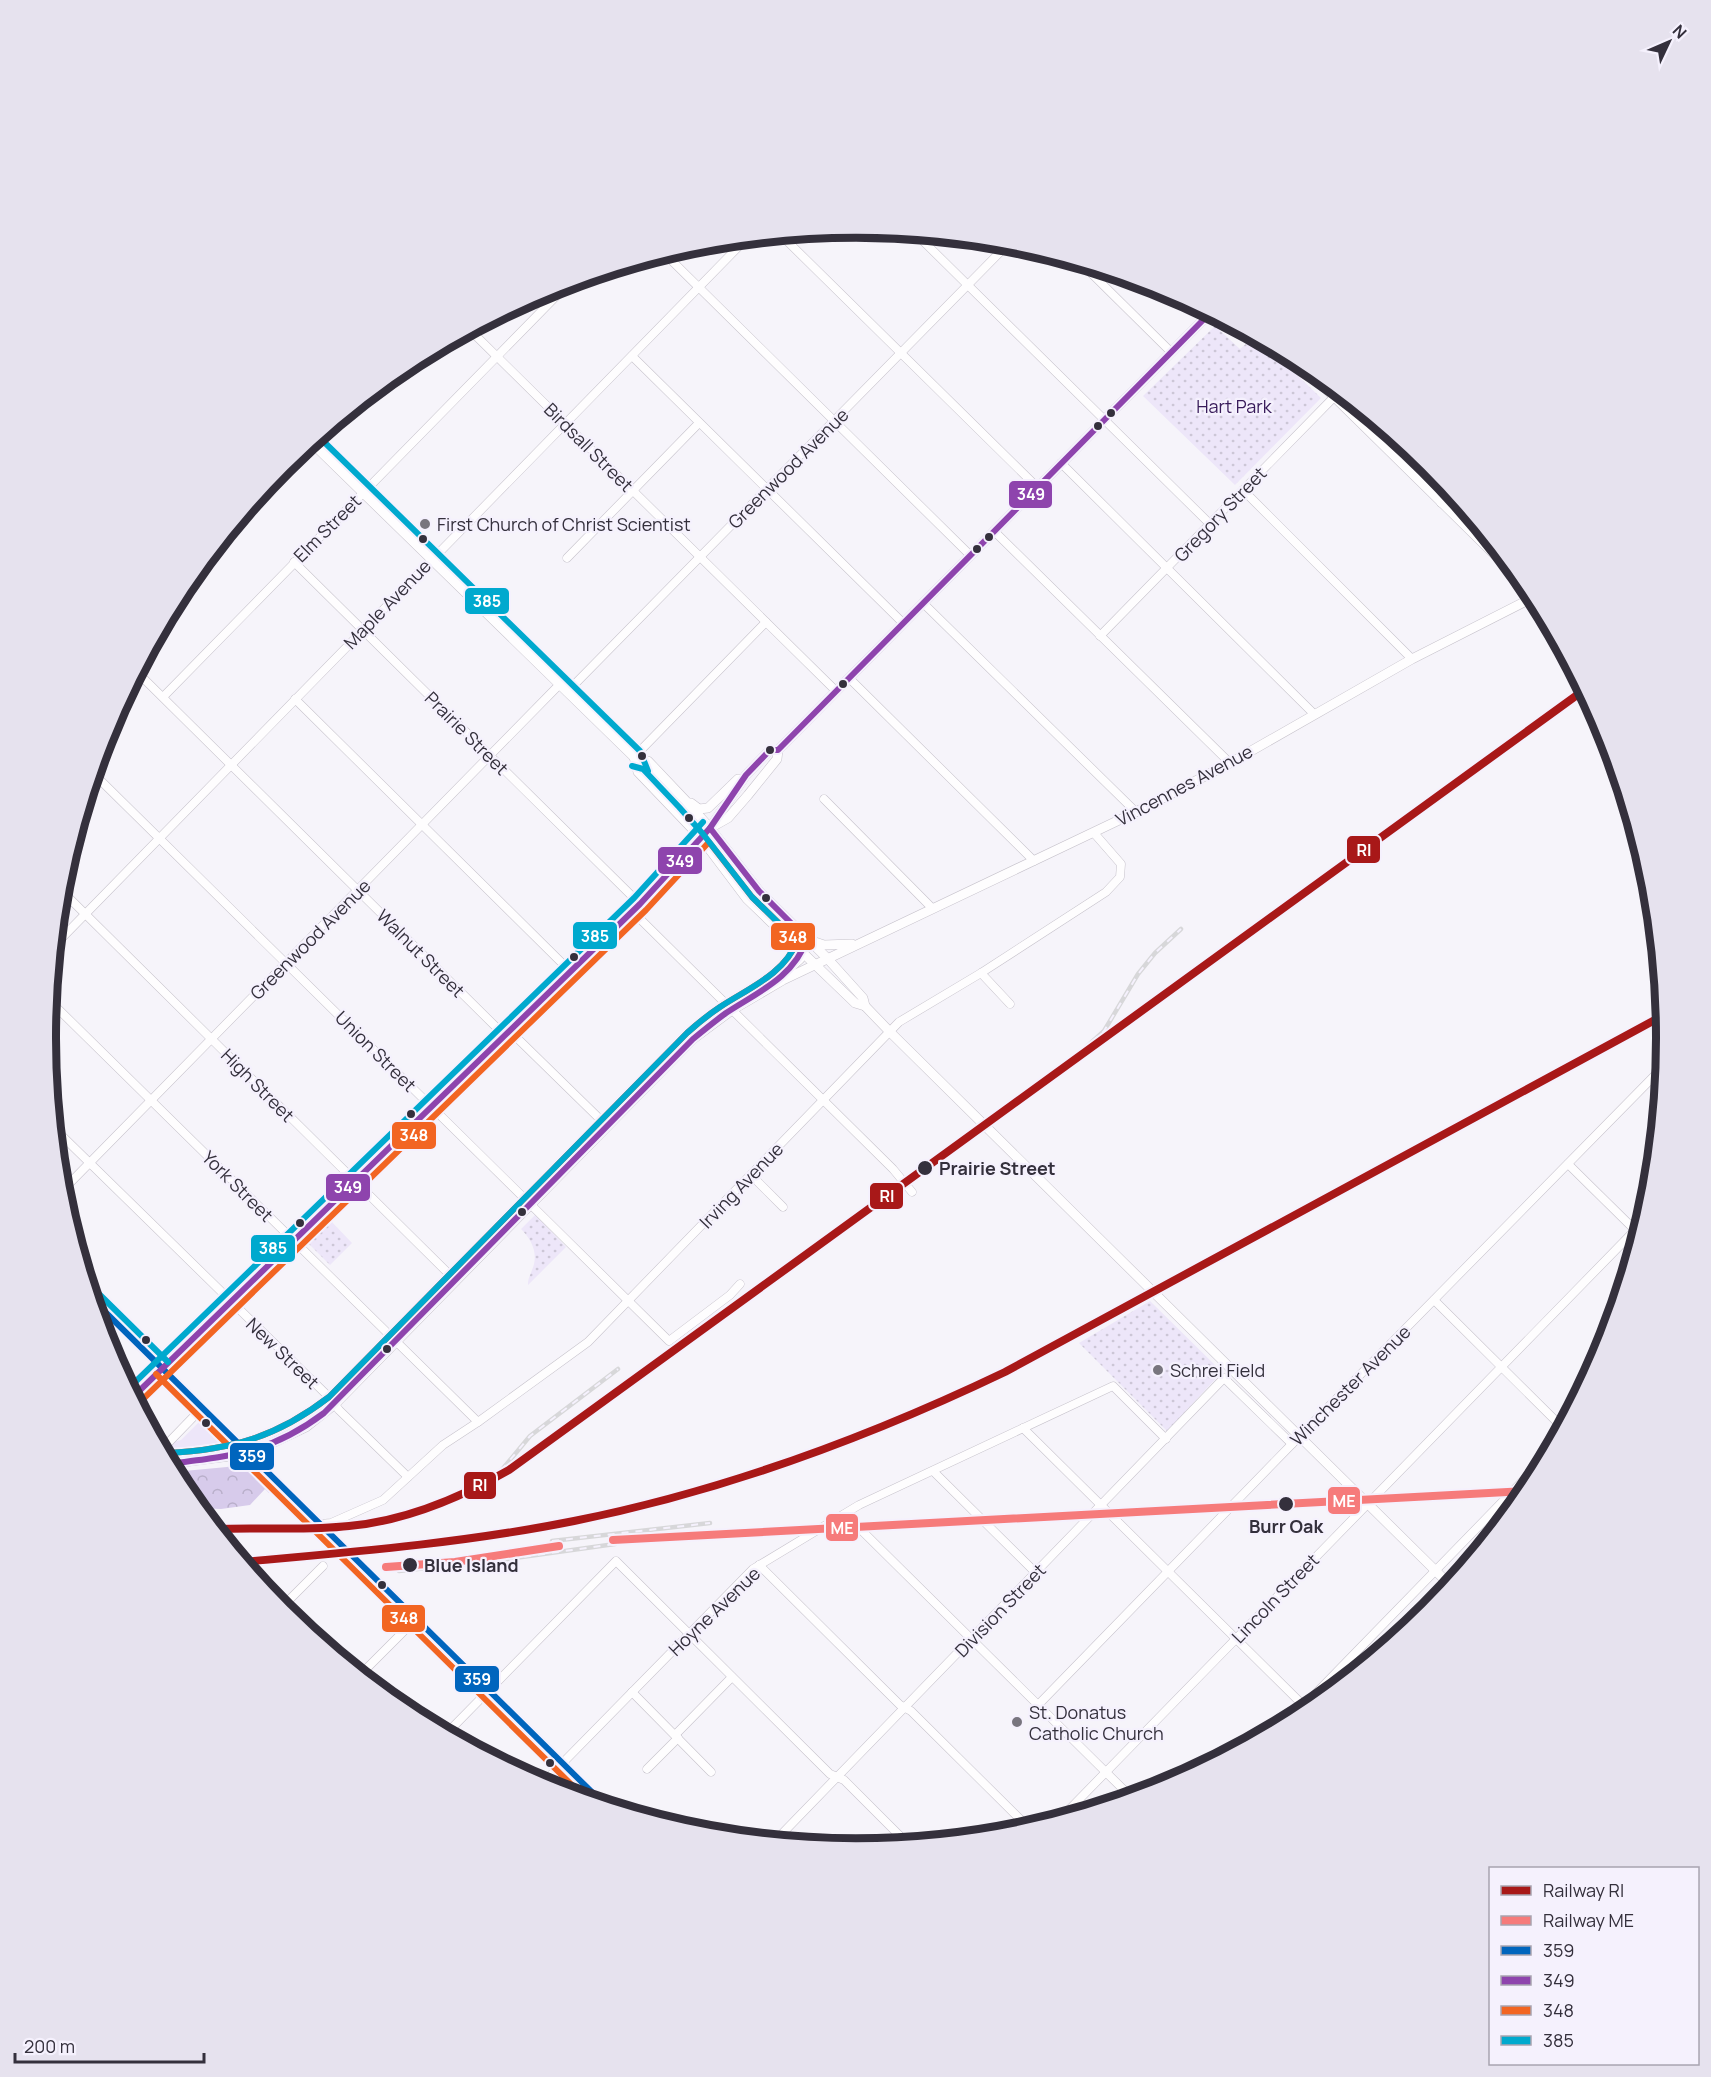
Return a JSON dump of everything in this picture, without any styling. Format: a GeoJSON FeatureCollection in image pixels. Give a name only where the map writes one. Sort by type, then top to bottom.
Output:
{"type":"FeatureCollection","features":[{"type":"Feature","properties":{"kind":"main road"},"geometry":{"type":"LineString","coordinates":[[710,828],[728,818],[777,759],[778,750],[1205,319]]}},
{"type":"Feature","properties":{"kind":"main road"},"geometry":{"type":"LineString","coordinates":[[317,448],[634,757],[648,761],[710,828],[759,891],[827,958],[863,998],[865,1006]]}},
{"type":"Feature","properties":{"kind":"main road","name":"Vincennes Avenue"},"geometry":{"type":"LineString","coordinates":[[827,958],[1136,812],[1230,763],[1412,659],[1525,601]]}},
{"type":"Feature","properties":{"kind":"main road"},"geometry":{"type":"LineString","coordinates":[[138,1392],[640,904],[710,828],[746,775],[770,750],[778,750]]}},
{"type":"Feature","properties":{"kind":"main road"},"geometry":{"type":"LineString","coordinates":[[634,757],[638,772],[701,838],[747,899],[855,1003],[865,1006],[1444,1579]]}},
{"type":"Feature","properties":{"kind":"main road"},"geometry":{"type":"LineString","coordinates":[[686,801],[699,808],[708,808],[738,779],[746,775]]}},
{"type":"Feature","properties":{"kind":"main road"},"geometry":{"type":"LineString","coordinates":[[807,939],[824,945],[860,943]]}},
{"type":"Feature","properties":{"kind":"main road"},"geometry":{"type":"LineString","coordinates":[[770,987],[800,959],[807,939]]}},
{"type":"Feature","properties":{"kind":"main road"},"geometry":{"type":"LineString","coordinates":[[178,1462],[238,1455],[260,1449],[306,1427],[335,1404],[693,1039],[732,1010],[770,987],[827,958]]}},
{"type":"Feature","properties":{"kind":"street"},"geometry":{"type":"LineString","coordinates":[[788,241],[1037,487]]}},
{"type":"Feature","properties":{"kind":"street"},"geometry":{"type":"LineString","coordinates":[[924,242],[1210,524]]}},
{"type":"Feature","properties":{"kind":"street","name":"Maple Avenue"},"geometry":{"type":"LineString","coordinates":[[62,938],[738,247]]}},
{"type":"Feature","properties":{"kind":"street","name":"Greenwood Avenue"},"geometry":{"type":"LineString","coordinates":[[567,692],[1001,252]]}},
{"type":"Feature","properties":{"kind":"street"},"geometry":{"type":"LineString","coordinates":[[671,261],[970,555]]}},
{"type":"Feature","properties":{"kind":"street"},"geometry":{"type":"LineString","coordinates":[[1093,275],[1171,352]]}},
{"type":"Feature","properties":{"kind":"street","name":"Elm Street"},"geometry":{"type":"LineString","coordinates":[[163,697],[556,297]]}},
{"type":"Feature","properties":{"kind":"street","name":"Birdsall Street"},"geometry":{"type":"LineString","coordinates":[[476,335],[836,691]]}},
{"type":"Feature","properties":{"kind":"street"},"geometry":{"type":"LineString","coordinates":[[632,356],[903,623]]}},
{"type":"Feature","properties":{"kind":"street","name":"Gregory Street"},"geometry":{"type":"LineString","coordinates":[[1100,636],[1334,398]]}},
{"type":"Feature","properties":{"kind":"street"},"geometry":{"type":"LineString","coordinates":[[1357,415],[1488,548]]}},
{"type":"Feature","properties":{"kind":"street"},"geometry":{"type":"LineString","coordinates":[[567,558],[699,423]]}},
{"type":"Feature","properties":{"kind":"street"},"geometry":{"type":"LineString","coordinates":[[1061,463],[1314,714]]}},
{"type":"Feature","properties":{"kind":"street"},"geometry":{"type":"LineString","coordinates":[[1243,490],[1412,659]]}},
{"type":"Feature","properties":{"kind":"street"},"geometry":{"type":"LineString","coordinates":[[1441,502],[1445,498]]}},
{"type":"Feature","properties":{"kind":"street"},"geometry":{"type":"LineString","coordinates":[[994,531],[1230,763]]}},
{"type":"Feature","properties":{"kind":"street","name":"Prairie Street"},"geometry":{"type":"LineString","coordinates":[[294,562],[640,904]]}},
{"type":"Feature","properties":{"kind":"street"},"geometry":{"type":"LineString","coordinates":[[923,603],[1136,812]]}},
{"type":"Feature","properties":{"kind":"street"},"geometry":{"type":"LineString","coordinates":[[634,757],[766,621]]}},
{"type":"Feature","properties":{"kind":"street","name":"Walnut Street"},"geometry":{"type":"LineString","coordinates":[[142,677],[497,1028],[517,1038],[607,1126]]}},
{"type":"Feature","properties":{"kind":"street"},"geometry":{"type":"LineString","coordinates":[[849,678],[1034,861]]}},
{"type":"Feature","properties":{"kind":"street","name":"Greenwood Avenue"},"geometry":{"type":"LineString","coordinates":[[69,1183],[559,685]]}},
{"type":"Feature","properties":{"kind":"street"},"geometry":{"type":"LineString","coordinates":[[295,699],[570,971]]}},
{"type":"Feature","properties":{"kind":"street","name":"Union Street"},"geometry":{"type":"LineString","coordinates":[[99,779],[669,1341],[730,1295],[740,1284]]}},
{"type":"Feature","properties":{"kind":"street"},"geometry":{"type":"LineString","coordinates":[[824,800],[932,908]]}},
{"type":"Feature","properties":{"kind":"street","name":"Irving Avenue"},"geometry":{"type":"LineString","coordinates":[[320,1524],[331,1523],[372,1506],[394,1492],[443,1445],[588,1342],[900,1022],[1091,903],[1116,882],[1121,873],[1121,864],[1094,832]]}},
{"type":"Feature","properties":{"kind":"street","name":"High Street"},"geometry":{"type":"LineString","coordinates":[[68,897],[456,1281]]}},
{"type":"Feature","properties":{"kind":"street"},"geometry":{"type":"LineString","coordinates":[[632,911],[893,1169],[912,1192]]}},
{"type":"Feature","properties":{"kind":"street"},"geometry":{"type":"LineString","coordinates":[[981,973],[1010,1004]]}},
{"type":"Feature","properties":{"kind":"street","name":"York Street"},"geometry":{"type":"LineString","coordinates":[[57,1007],[478,1422]]}},
{"type":"Feature","properties":{"kind":"street","name":"Winchester Avenue"},"geometry":{"type":"LineString","coordinates":[[1038,1705],[1655,1076]]}},
{"type":"Feature","properties":{"kind":"street","name":"New Street"},"geometry":{"type":"LineString","coordinates":[[61,1135],[408,1478]]}},
{"type":"Feature","properties":{"kind":"street"},"geometry":{"type":"LineString","coordinates":[[1568,1164],[1632,1227]]}},
{"type":"Feature","properties":{"kind":"street"},"geometry":{"type":"LineString","coordinates":[[751,1175],[783,1207]]}},
{"type":"Feature","properties":{"kind":"street","name":"Lincoln Street"},"geometry":{"type":"LineString","coordinates":[[1070,1809],[1630,1239]]}},
{"type":"Feature","properties":{"kind":"street"},"geometry":{"type":"LineString","coordinates":[[1434,1300],[1557,1422]]}},
{"type":"Feature","properties":{"kind":"street"},"geometry":{"type":"LineString","coordinates":[[103,1310],[594,1795]]}},
{"type":"Feature","properties":{"kind":"street","name":"Division Street"},"geometry":{"type":"LineString","coordinates":[[781,1835],[1224,1378],[1292,1444]]}},
{"type":"Feature","properties":{"kind":"street","name":"Hoyne Avenue"},"geometry":{"type":"LineString","coordinates":[[548,1778],[759,1565],[845,1514],[1113,1386],[1166,1439]]}},
{"type":"Feature","properties":{"kind":"street"},"geometry":{"type":"LineString","coordinates":[[168,1442],[202,1408]]}},
{"type":"Feature","properties":{"kind":"street"},"geometry":{"type":"LineString","coordinates":[[1023,1428],[1301,1703]]}},
{"type":"Feature","properties":{"kind":"street"},"geometry":{"type":"LineString","coordinates":[[933,1471],[1036,1573]]}},
{"type":"Feature","properties":{"kind":"street"},"geometry":{"type":"LineString","coordinates":[[1330,1682],[1522,1482]]}},
{"type":"Feature","properties":{"kind":"street"},"geometry":{"type":"LineString","coordinates":[[845,1514],[1125,1791]]}},
{"type":"Feature","properties":{"kind":"street"},"geometry":{"type":"LineString","coordinates":[[451,1729],[616,1561],[830,1774],[844,1780],[901,1837]]}},
{"type":"Feature","properties":{"kind":"street"},"geometry":{"type":"LineString","coordinates":[[759,1565],[897,1702],[1022,1821]]}},
{"type":"Feature","properties":{"kind":"street"},"geometry":{"type":"LineString","coordinates":[[288,1601],[323,1566]]}},
{"type":"Feature","properties":{"kind":"street"},"geometry":{"type":"LineString","coordinates":[[365,1671],[416,1618]]}},
{"type":"Feature","properties":{"kind":"street"},"geometry":{"type":"LineString","coordinates":[[647,1770],[732,1677]]}},
{"type":"Feature","properties":{"kind":"street"},"geometry":{"type":"LineString","coordinates":[[632,1692],[711,1772]]}},
{"type":"Feature","properties":{"kind":"green space","name":"Hart Park"},"geometry":{"type":"Polygon","coordinates":[[[1215,326],[1240,349],[1248,342],[1287,365],[1321,398],[1235,485],[1143,396],[1215,326]]]}},
{"type":"Feature","properties":{"kind":"green space"},"geometry":{"type":"Polygon","coordinates":[[[535,1215],[566,1247],[528,1285],[535,1258],[531,1243],[521,1229],[535,1215]]]}},
{"type":"Feature","properties":{"kind":"green space"},"geometry":{"type":"Polygon","coordinates":[[[329,1219],[352,1243],[330,1265],[306,1241],[329,1219]]]}},
{"type":"Feature","properties":{"kind":"green space","name":"Schrei Field"},"geometry":{"type":"Polygon","coordinates":[[[1150,1301],[1222,1372],[1167,1431],[1079,1343],[1150,1301]]]}},
{"type":"Feature","properties":{"kind":"green space"},"geometry":{"type":"Polygon","coordinates":[[[205,1416],[234,1445],[171,1452],[167,1444],[181,1440],[205,1416]]]}},
{"type":"Feature","properties":{"kind":"green space"},"geometry":{"type":"Polygon","coordinates":[[[246,1462],[273,1488],[269,1493],[265,1489],[250,1505],[208,1508],[183,1471],[227,1467],[246,1462]]]}},
{"type":"Feature","properties":{"kind":"railway"},"geometry":{"type":"LineString","coordinates":[[1061,1070],[1104,1031],[1138,974],[1155,953],[1181,929]]}},
{"type":"Feature","properties":{"kind":"railway"},"geometry":{"type":"LineString","coordinates":[[466,1493],[500,1472],[530,1436],[618,1369]]}},
{"type":"Feature","properties":{"kind":"railway"},"geometry":{"type":"LineString","coordinates":[[552,1541],[710,1523]]}},
{"type":"Feature","properties":{"kind":"railway"},"geometry":{"type":"LineString","coordinates":[[399,1571],[615,1544]]}},
{"type":"Feature","properties":{"kind":"rail line","name":"RI"},"geometry":{"type":"LineString","coordinates":[[223,1529],[316,1528],[349,1526],[391,1519],[452,1499],[509,1470],[1578,695]]}},
{"type":"Feature","properties":{"kind":"rail line","name":"RI"},"geometry":{"type":"LineString","coordinates":[[250,1561],[450,1541],[574,1521],[630,1509],[740,1478],[848,1440],[1005,1372],[1655,1020]]}},
{"type":"Feature","properties":{"kind":"rail line","name":"ME"},"geometry":{"type":"LineString","coordinates":[[613,1540],[1515,1492]]}},
{"type":"Feature","properties":{"kind":"rail line","name":"ME"},"geometry":{"type":"LineString","coordinates":[[386,1567],[455,1562],[559,1546]]}},
{"type":"Feature","properties":{"kind":"transit line","name":"349"},"geometry":{"type":"LineString","coordinates":[[138,1392],[640,904],[710,828],[746,775],[770,750],[778,750],[1204,319]]}},
{"type":"Feature","properties":{"kind":"transit line","name":"385"},"geometry":{"type":"LineString","coordinates":[[323,441],[640,751],[648,771]]}},
{"type":"Feature","properties":{"kind":"transit line","name":"385"},"geometry":{"type":"LineString","coordinates":[[172,1453],[233,1445],[272,1432],[310,1411],[329,1397],[687,1033],[716,1010],[764,980],[784,963],[791,953],[797,941],[752,897],[679,807],[643,769],[632,766]]}},
{"type":"Feature","properties":{"kind":"transit line","name":"385"},"geometry":{"type":"LineString","coordinates":[[134,1383],[634,898],[703,822]]}},
{"type":"Feature","properties":{"kind":"transit line","name":"349"},"geometry":{"type":"LineString","coordinates":[[178,1463],[232,1455],[268,1445],[286,1437],[324,1413],[693,1039],[726,1013],[774,982],[793,964],[807,939],[759,891],[710,828]]}},
{"type":"Feature","properties":{"kind":"transit line","name":"348"},"geometry":{"type":"LineString","coordinates":[[142,1400],[646,910],[709,842],[752,897],[797,941],[784,963],[774,972],[716,1010],[687,1033],[329,1397],[310,1411],[272,1432],[233,1445],[172,1453]]}},
{"type":"Feature","properties":{"kind":"transit line","name":"385"},"geometry":{"type":"LineString","coordinates":[[97,1292],[168,1362]]}},
{"type":"Feature","properties":{"kind":"transit line","name":"359"},"geometry":{"type":"LineString","coordinates":[[103,1310],[595,1795]]}},
{"type":"Feature","properties":{"kind":"transit line","name":"348"},"geometry":{"type":"LineString","coordinates":[[156,1374],[574,1787]]}},
{"type":"Feature","properties":{"kind":"place","name":"First Church of Christ Scientist"},"geometry":{"type":"Point","coordinates":[425,524]}},
{"type":"Feature","properties":{"kind":"place","name":"Prairie Street"},"geometry":{"type":"Point","coordinates":[925,1168]}},
{"type":"Feature","properties":{"kind":"place","name":"Schrei Field"},"geometry":{"type":"Point","coordinates":[1158,1370]}},
{"type":"Feature","properties":{"kind":"place","name":"Burr Oak"},"geometry":{"type":"Point","coordinates":[1286,1504]}},
{"type":"Feature","properties":{"kind":"place","name":"Blue Island"},"geometry":{"type":"Point","coordinates":[410,1565]}},
{"type":"Feature","properties":{"kind":"place","name":"St. Donatus Catholic Church"},"geometry":{"type":"Point","coordinates":[1017,1722]}}]}
